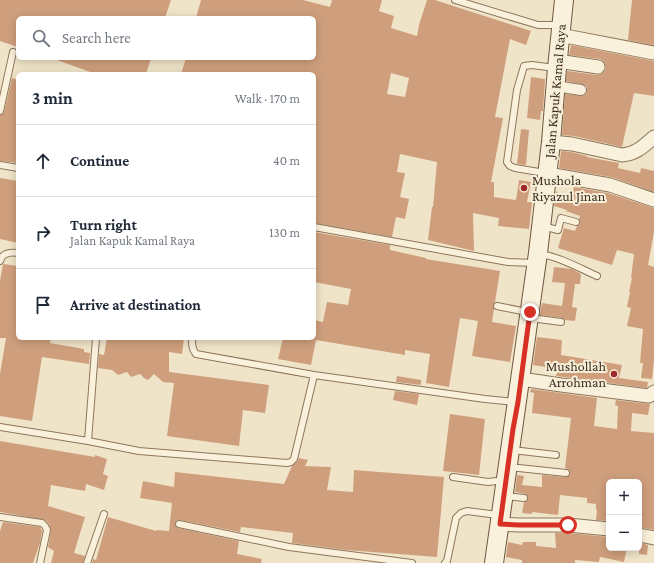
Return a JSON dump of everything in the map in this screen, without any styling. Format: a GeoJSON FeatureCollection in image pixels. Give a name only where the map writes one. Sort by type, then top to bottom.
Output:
{"type":"FeatureCollection","features":[{"type":"Feature","properties":{"kind":"main road","name":"Jalan Kapuk Kamal Raya"},"geometry":{"type":"LineString","coordinates":[[494,563],[518,402],[548,174],[564,0]]}},
{"type":"Feature","properties":{"kind":"street"},"geometry":{"type":"LineString","coordinates":[[561,30],[654,53]]}},
{"type":"Feature","properties":{"kind":"street"},"geometry":{"type":"LineString","coordinates":[[557,64],[598,68]]}},
{"type":"Feature","properties":{"kind":"street"},"geometry":{"type":"LineString","coordinates":[[555,86],[581,90]]}},
{"type":"Feature","properties":{"kind":"street"},"geometry":{"type":"LineString","coordinates":[[551,142],[572,144],[622,155],[630,154],[641,148],[654,137]]}},
{"type":"Feature","properties":{"kind":"street"},"geometry":{"type":"LineString","coordinates":[[548,174],[610,185],[654,200]]}},
{"type":"Feature","properties":{"kind":"street"},"geometry":{"type":"LineString","coordinates":[[521,379],[649,396],[654,392]]}},
{"type":"Feature","properties":{"kind":"street"},"geometry":{"type":"LineString","coordinates":[[501,520],[519,525],[568,525],[606,529]]}},
{"type":"Feature","properties":{"kind":"street"},"geometry":{"type":"LineString","coordinates":[[642,536],[654,538]]}},
{"type":"Feature","properties":{"kind":"lane"},"geometry":{"type":"LineString","coordinates":[[455,0],[538,25],[561,30]]}},
{"type":"Feature","properties":{"kind":"lane"},"geometry":{"type":"LineString","coordinates":[[0,111],[12,52]]}},
{"type":"Feature","properties":{"kind":"lane"},"geometry":{"type":"LineString","coordinates":[[548,174],[516,168],[510,166],[507,162],[517,90],[524,66],[557,64]]}},
{"type":"Feature","properties":{"kind":"lane"},"geometry":{"type":"LineString","coordinates":[[0,164],[16,168]]}},
{"type":"Feature","properties":{"kind":"lane"},"geometry":{"type":"LineString","coordinates":[[541,226],[558,230],[562,218],[576,222]]}},
{"type":"Feature","properties":{"kind":"lane"},"geometry":{"type":"LineString","coordinates":[[316,227],[508,262],[547,255],[568,262],[597,276]]}},
{"type":"Feature","properties":{"kind":"lane"},"geometry":{"type":"LineString","coordinates":[[0,262],[1,258],[8,253],[16,253]]}},
{"type":"Feature","properties":{"kind":"lane"},"geometry":{"type":"LineString","coordinates":[[497,306],[561,322]]}},
{"type":"Feature","properties":{"kind":"lane"},"geometry":{"type":"LineString","coordinates":[[88,441],[96,340]]}},
{"type":"Feature","properties":{"kind":"lane"},"geometry":{"type":"LineString","coordinates":[[192,340],[193,350],[196,354],[314,375],[485,399],[518,402]]}},
{"type":"Feature","properties":{"kind":"lane"},"geometry":{"type":"LineString","coordinates":[[0,427],[139,451],[287,463],[294,459],[314,375]]}},
{"type":"Feature","properties":{"kind":"lane"},"geometry":{"type":"LineString","coordinates":[[453,477],[488,482],[498,480],[507,473],[556,455]]}},
{"type":"Feature","properties":{"kind":"lane"},"geometry":{"type":"LineString","coordinates":[[507,473],[566,473]]}},
{"type":"Feature","properties":{"kind":"lane"},"geometry":{"type":"LineString","coordinates":[[507,473],[524,498]]}},
{"type":"Feature","properties":{"kind":"lane"},"geometry":{"type":"LineString","coordinates":[[445,563],[448,561],[456,518],[461,513],[467,511],[501,520]]}},
{"type":"Feature","properties":{"kind":"lane"},"geometry":{"type":"LineString","coordinates":[[87,563],[104,514]]}},
{"type":"Feature","properties":{"kind":"lane"},"geometry":{"type":"LineString","coordinates":[[0,517],[42,523],[45,526],[47,530],[40,563]]}},
{"type":"Feature","properties":{"kind":"lane"},"geometry":{"type":"LineString","coordinates":[[179,524],[289,547],[412,563]]}},
{"type":"Feature","properties":{"kind":"building"},"geometry":{"type":"Polygon","coordinates":[[[0,0],[171,0],[166,16],[16,16],[16,46],[0,41],[0,0]]]}},
{"type":"Feature","properties":{"kind":"building"},"geometry":{"type":"Polygon","coordinates":[[[201,0],[303,0],[330,7],[332,0],[382,0],[379,11],[394,16],[391,28],[417,36],[427,0],[435,0],[531,31],[526,45],[510,39],[495,117],[503,118],[491,182],[494,182],[494,197],[516,200],[519,180],[531,182],[527,202],[532,202],[529,229],[498,226],[499,218],[473,213],[474,251],[428,240],[437,162],[400,154],[397,172],[405,173],[400,197],[409,199],[405,219],[396,217],[392,237],[316,223],[316,72],[182,72],[185,60],[316,60],[316,16],[197,16],[201,0]],[[391,73],[387,94],[405,97],[409,78],[391,73]]]}},
{"type":"Feature","properties":{"kind":"building"},"geometry":{"type":"Polygon","coordinates":[[[632,0],[654,0],[654,45],[628,40],[632,0]]]}},
{"type":"Feature","properties":{"kind":"building"},"geometry":{"type":"Polygon","coordinates":[[[571,45],[654,61],[654,96],[634,93],[622,147],[574,136],[562,135],[565,94],[583,96],[587,91],[587,87],[585,85],[566,81],[567,71],[597,75],[604,72],[606,68],[603,61],[600,59],[569,55],[571,45]]]}},
{"type":"Feature","properties":{"kind":"building"},"geometry":{"type":"Polygon","coordinates":[[[57,60],[150,60],[147,72],[90,72],[57,60]]]}},
{"type":"Feature","properties":{"kind":"building"},"geometry":{"type":"Polygon","coordinates":[[[531,77],[545,79],[543,111],[541,111],[540,120],[527,118],[531,77]]]}},
{"type":"Feature","properties":{"kind":"building"},"geometry":{"type":"Polygon","coordinates":[[[12,78],[16,79],[16,163],[0,161],[0,115],[4,112],[12,78]]]}},
{"type":"Feature","properties":{"kind":"building"},"geometry":{"type":"Polygon","coordinates":[[[521,129],[529,130],[526,165],[517,164],[521,129]]]}},
{"type":"Feature","properties":{"kind":"building"},"geometry":{"type":"Polygon","coordinates":[[[561,151],[619,163],[618,168],[640,173],[641,168],[654,171],[654,192],[611,177],[559,168],[561,151]]]}},
{"type":"Feature","properties":{"kind":"building"},"geometry":{"type":"Polygon","coordinates":[[[0,178],[16,181],[16,243],[0,239],[0,178]]]}},
{"type":"Feature","properties":{"kind":"building"},"geometry":{"type":"Polygon","coordinates":[[[574,187],[608,193],[654,208],[654,232],[648,265],[654,267],[654,361],[652,379],[641,378],[643,363],[640,363],[643,329],[627,326],[631,308],[627,307],[634,254],[617,250],[612,265],[558,248],[564,228],[575,231],[577,226],[580,224],[580,216],[554,206],[556,192],[571,197],[574,187]]]}},
{"type":"Feature","properties":{"kind":"building"},"geometry":{"type":"Polygon","coordinates":[[[316,232],[390,245],[390,250],[426,259],[500,271],[493,306],[492,322],[516,326],[510,362],[472,356],[478,321],[460,318],[449,387],[426,383],[430,354],[405,350],[405,355],[316,340],[316,320],[323,322],[327,302],[348,305],[351,289],[316,282],[316,232]]]}},
{"type":"Feature","properties":{"kind":"building"},"geometry":{"type":"Polygon","coordinates":[[[3,264],[16,266],[16,340],[51,340],[50,343],[84,349],[84,352],[90,353],[89,364],[42,357],[32,421],[0,416],[0,374],[6,338],[0,338],[0,281],[3,264]]]}},
{"type":"Feature","properties":{"kind":"building"},"geometry":{"type":"Polygon","coordinates":[[[554,267],[572,269],[581,274],[580,284],[575,284],[572,307],[577,308],[575,321],[540,315],[542,303],[562,306],[565,283],[552,282],[554,267]]]}},
{"type":"Feature","properties":{"kind":"building"},"geometry":{"type":"Polygon","coordinates":[[[537,337],[562,340],[561,355],[622,365],[619,378],[648,382],[647,388],[556,376],[558,369],[533,365],[537,337]]]}},
{"type":"Feature","properties":{"kind":"building"},"geometry":{"type":"Polygon","coordinates":[[[107,340],[184,340],[182,354],[169,352],[169,372],[269,385],[265,413],[243,410],[239,446],[167,436],[174,383],[163,382],[154,374],[148,380],[140,374],[131,377],[127,372],[118,375],[112,370],[98,368],[99,354],[104,355],[107,340]]]}},
{"type":"Feature","properties":{"kind":"building"},"geometry":{"type":"Polygon","coordinates":[[[283,340],[316,340],[311,365],[278,359],[283,340]]]}},
{"type":"Feature","properties":{"kind":"building"},"geometry":{"type":"Polygon","coordinates":[[[397,376],[421,380],[421,385],[396,382],[397,376]]]}},
{"type":"Feature","properties":{"kind":"building"},"geometry":{"type":"Polygon","coordinates":[[[531,389],[597,398],[594,426],[617,429],[618,406],[615,405],[616,400],[650,404],[648,415],[632,413],[631,431],[654,433],[654,530],[642,528],[642,479],[606,479],[606,521],[596,520],[596,504],[587,503],[587,498],[560,495],[558,515],[532,512],[532,514],[522,513],[524,502],[527,501],[528,498],[526,494],[515,492],[517,475],[524,476],[522,485],[542,487],[542,475],[566,477],[569,476],[570,473],[569,470],[565,468],[571,418],[532,413],[534,393],[530,392],[531,389]]]}},
{"type":"Feature","properties":{"kind":"building"},"geometry":{"type":"Polygon","coordinates":[[[395,391],[419,394],[417,405],[393,400],[395,391]]]}},
{"type":"Feature","properties":{"kind":"building"},"geometry":{"type":"Polygon","coordinates":[[[450,414],[485,419],[479,475],[443,471],[450,414]]]}},
{"type":"Feature","properties":{"kind":"building"},"geometry":{"type":"Polygon","coordinates":[[[0,441],[95,457],[95,455],[107,459],[103,474],[108,476],[104,490],[86,484],[85,491],[51,485],[48,506],[85,517],[74,553],[85,556],[83,563],[51,563],[54,551],[48,547],[51,530],[49,524],[45,520],[0,512],[0,441]]]}},
{"type":"Feature","properties":{"kind":"building"},"geometry":{"type":"Polygon","coordinates":[[[299,458],[308,460],[305,466],[331,467],[327,490],[353,492],[354,470],[444,477],[437,557],[346,550],[292,543],[293,533],[241,527],[240,532],[177,520],[175,526],[178,528],[239,541],[237,554],[262,559],[261,563],[92,563],[93,559],[96,560],[108,517],[156,531],[169,531],[172,503],[140,498],[143,481],[174,487],[175,472],[284,484],[292,466],[299,458]]]}},
{"type":"Feature","properties":{"kind":"building"},"geometry":{"type":"Polygon","coordinates":[[[3,522],[40,527],[42,531],[40,543],[33,563],[0,563],[0,531],[3,522]]]}},
{"type":"Feature","properties":{"kind":"building"},"geometry":{"type":"Polygon","coordinates":[[[555,533],[568,533],[606,537],[606,551],[626,551],[624,562],[600,557],[599,562],[575,560],[575,563],[522,563],[522,560],[506,557],[508,542],[522,545],[523,542],[536,542],[536,546],[556,548],[555,533]]]}},
{"type":"Feature","properties":{"kind":"building"},"geometry":{"type":"Polygon","coordinates":[[[642,544],[648,545],[647,555],[639,554],[639,551],[642,551],[642,544]]]}},
{"type":"Feature","properties":{"kind":"place","name":"Mushola Riyazul Jinan"},"geometry":{"type":"Point","coordinates":[524,188]}},
{"type":"Feature","properties":{"kind":"place","name":"Mushollah Arrohman"},"geometry":{"type":"Point","coordinates":[614,374]}},
{"type":"Feature","properties":{"kind":"route"},"geometry":{"type":"LineString","coordinates":[[530,312],[500,524],[568,525]]}}]}
